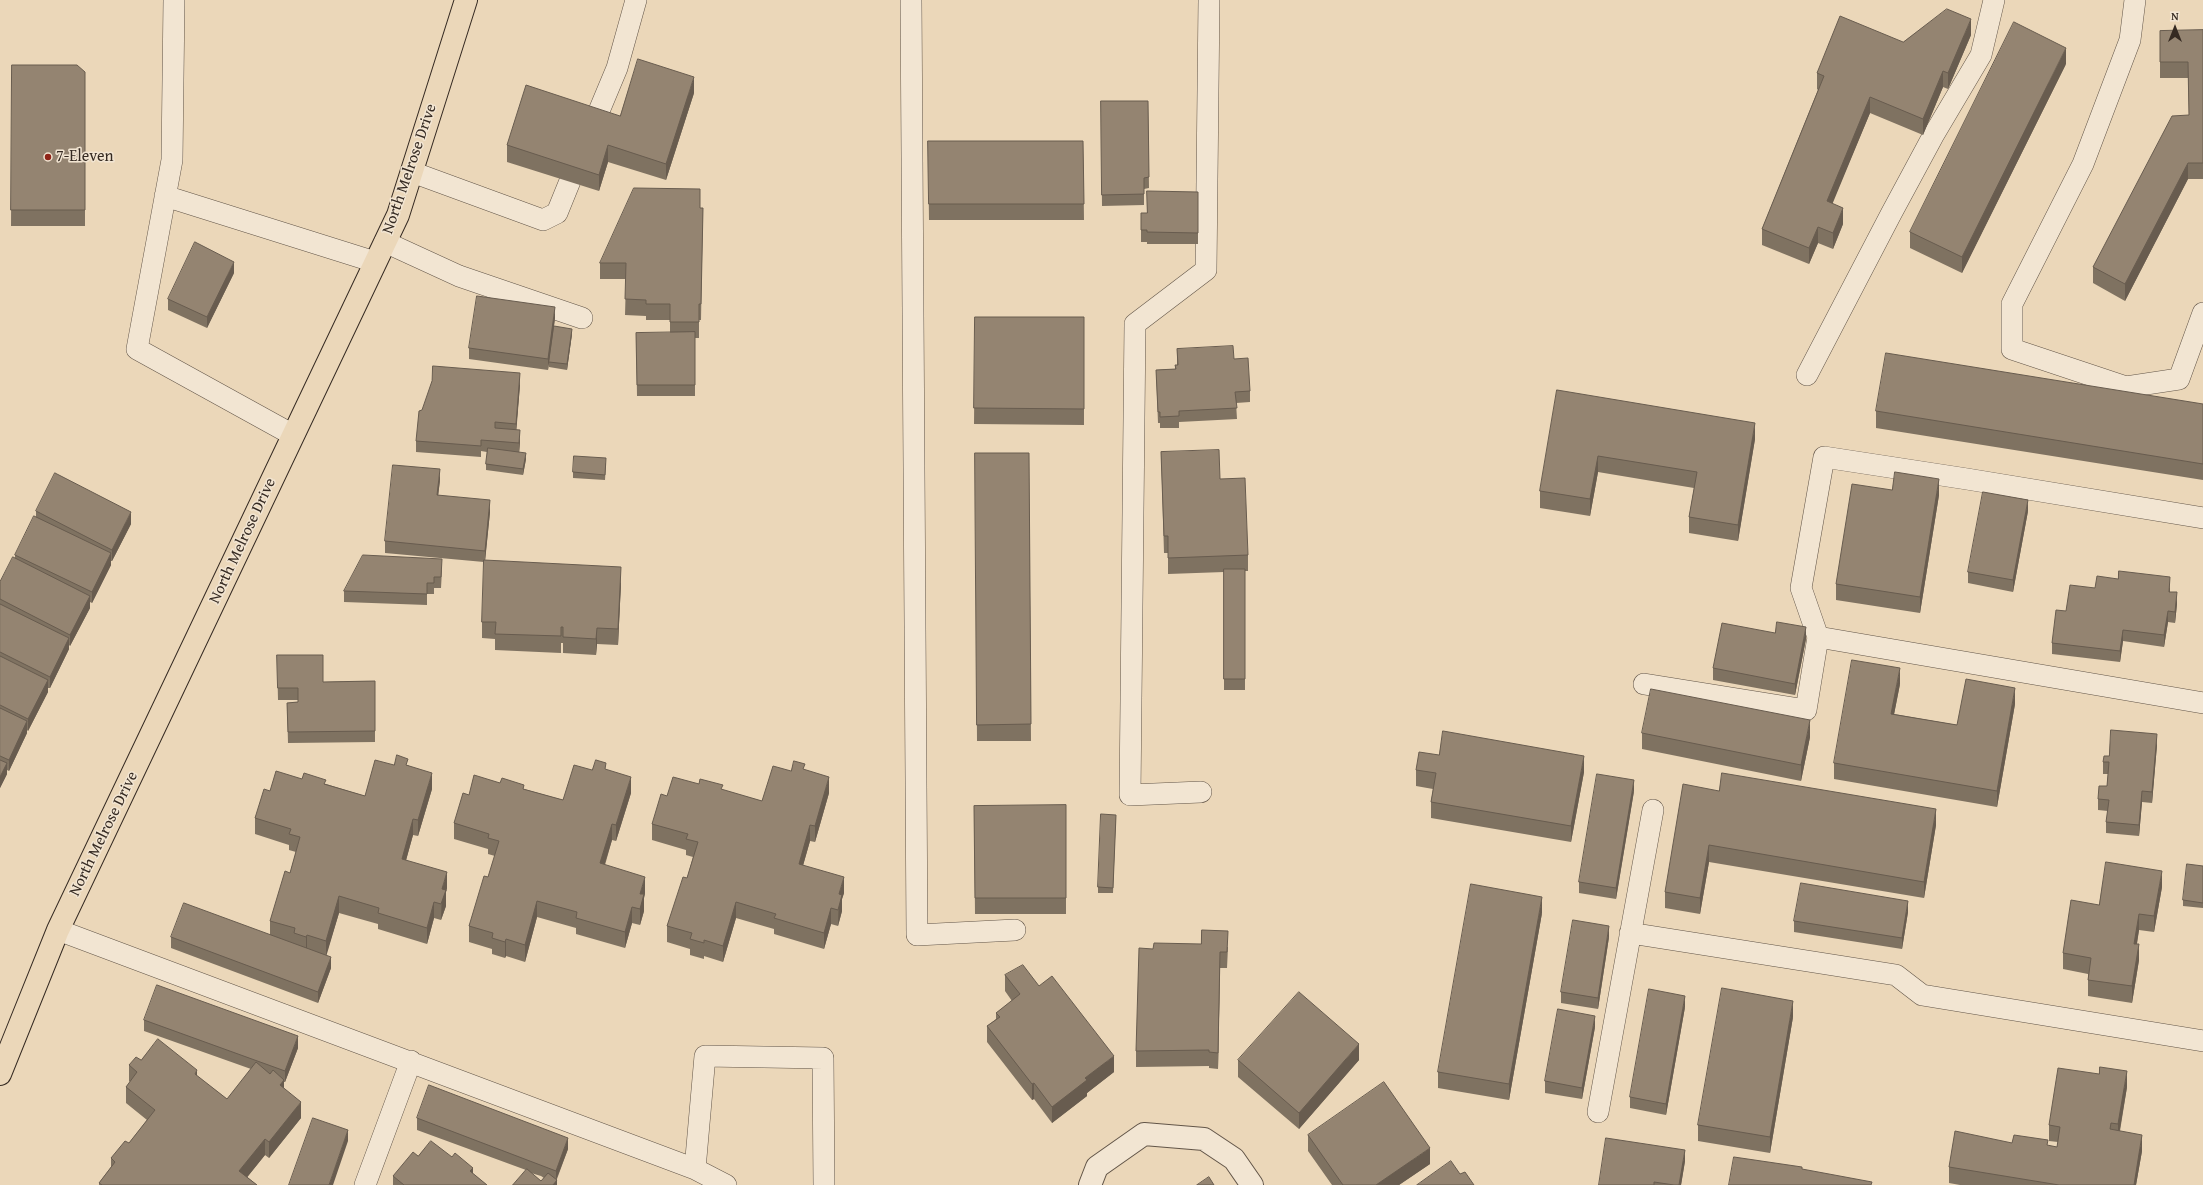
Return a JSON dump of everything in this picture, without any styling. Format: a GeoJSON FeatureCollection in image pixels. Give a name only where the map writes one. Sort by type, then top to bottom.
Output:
{"type":"FeatureCollection","features":[{"type":"Feature","properties":{"kind":"main road","name":"North Melrose Drive"},"geometry":{"type":"LineString","coordinates":[[0,1074],[58,930],[398,215],[466,0]]}},
{"type":"Feature","properties":{"kind":"street"},"geometry":{"type":"LineString","coordinates":[[1090,1185],[1098,1167],[1144,1134],[1204,1140],[1234,1159],[1252,1185]]}},
{"type":"Feature","properties":{"kind":"lane"},"geometry":{"type":"LineString","coordinates":[[174,0],[172,160],[137,350],[293,435]]}},
{"type":"Feature","properties":{"kind":"lane"},"geometry":{"type":"LineString","coordinates":[[594,123],[617,68],[636,0]]}},
{"type":"Feature","properties":{"kind":"lane"},"geometry":{"type":"LineString","coordinates":[[911,0],[917,935],[1015,930]]}},
{"type":"Feature","properties":{"kind":"lane"},"geometry":{"type":"LineString","coordinates":[[1201,792],[1130,795],[1131,610],[1135,324],[1206,270],[1209,0]]}},
{"type":"Feature","properties":{"kind":"lane"},"geometry":{"type":"LineString","coordinates":[[1807,375],[1933,136],[1981,55],[1994,0]]}},
{"type":"Feature","properties":{"kind":"lane"},"geometry":{"type":"LineString","coordinates":[[2135,0],[2130,40],[2083,164],[2012,304],[2012,350],[2126,386],[2179,379],[2203,313]]}},
{"type":"Feature","properties":{"kind":"lane"},"geometry":{"type":"LineString","coordinates":[[412,172],[543,220],[557,213],[570,181]]}},
{"type":"Feature","properties":{"kind":"lane"},"geometry":{"type":"LineString","coordinates":[[165,196],[376,262]]}},
{"type":"Feature","properties":{"kind":"lane"},"geometry":{"type":"LineString","coordinates":[[386,242],[459,276],[582,318]]}},
{"type":"Feature","properties":{"kind":"lane"},"geometry":{"type":"LineString","coordinates":[[1644,684],[1806,710],[1818,637],[1800,588],[1824,457],[1967,478],[2203,518]]}},
{"type":"Feature","properties":{"kind":"lane"},"geometry":{"type":"LineString","coordinates":[[1818,637],[2203,703]]}},
{"type":"Feature","properties":{"kind":"lane"},"geometry":{"type":"LineString","coordinates":[[1598,1112],[1653,810]]}},
{"type":"Feature","properties":{"kind":"lane"},"geometry":{"type":"LineString","coordinates":[[58,930],[695,1169],[726,1185]]}},
{"type":"Feature","properties":{"kind":"lane"},"geometry":{"type":"LineString","coordinates":[[1630,933],[1896,975],[1922,995],[2203,1041]]}},
{"type":"Feature","properties":{"kind":"lane"},"geometry":{"type":"LineString","coordinates":[[695,1169],[705,1056],[823,1058],[824,1185]]}},
{"type":"Feature","properties":{"kind":"lane"},"geometry":{"type":"LineString","coordinates":[[365,1185],[410,1061]]}},
{"type":"Feature","properties":{"kind":"building"},"geometry":{"type":"Polygon","coordinates":[[[1947,9],[1971,19],[1948,73],[1943,71],[1923,119],[1870,97],[1827,201],[1843,208],[1833,233],[1818,227],[1809,248],[1762,229],[1824,76],[1817,73],[1840,16],[1903,42],[1947,9]]]}},
{"type":"Feature","properties":{"kind":"building"},"geometry":{"type":"Polygon","coordinates":[[[2014,22],[2066,48],[1962,257],[1910,232],[2014,22]]]}},
{"type":"Feature","properties":{"kind":"building"},"geometry":{"type":"Polygon","coordinates":[[[2203,30],[2203,163],[2188,163],[2125,284],[2093,267],[2172,116],[2189,115],[2188,62],[2160,62],[2160,31],[2203,30]]]}},
{"type":"Feature","properties":{"kind":"building"},"geometry":{"type":"Polygon","coordinates":[[[638,59],[694,77],[666,164],[608,145],[599,175],[507,145],[526,85],[620,116],[638,59]]]}},
{"type":"Feature","properties":{"kind":"building","name":"7-Eleven"},"geometry":{"type":"Polygon","coordinates":[[[12,65],[77,65],[85,72],[85,210],[11,210],[12,65]]]}},
{"type":"Feature","properties":{"kind":"building"},"geometry":{"type":"Polygon","coordinates":[[[1101,101],[1148,101],[1149,177],[1144,178],[1144,194],[1102,195],[1101,101]]]}},
{"type":"Feature","properties":{"kind":"building"},"geometry":{"type":"Polygon","coordinates":[[[928,141],[1083,141],[1084,204],[929,204],[928,141]]]}},
{"type":"Feature","properties":{"kind":"building"},"geometry":{"type":"Polygon","coordinates":[[[634,188],[700,189],[700,208],[703,208],[701,304],[699,304],[699,322],[670,322],[670,304],[646,304],[646,300],[625,299],[626,263],[600,263],[634,188]]]}},
{"type":"Feature","properties":{"kind":"building"},"geometry":{"type":"Polygon","coordinates":[[[1147,191],[1198,192],[1198,233],[1147,232],[1147,230],[1141,230],[1141,213],[1147,213],[1147,191]]]}},
{"type":"Feature","properties":{"kind":"building"},"geometry":{"type":"Polygon","coordinates":[[[195,242],[234,262],[207,317],[168,299],[195,242]]]}},
{"type":"Feature","properties":{"kind":"building"},"geometry":{"type":"Polygon","coordinates":[[[477,296],[555,307],[548,359],[469,348],[477,296]]]}},
{"type":"Feature","properties":{"kind":"building"},"geometry":{"type":"Polygon","coordinates":[[[975,317],[1084,317],[1084,409],[974,408],[975,317]]]}},
{"type":"Feature","properties":{"kind":"building"},"geometry":{"type":"Polygon","coordinates":[[[554,326],[572,329],[567,364],[549,362],[554,326]]]}},
{"type":"Feature","properties":{"kind":"building"},"geometry":{"type":"Polygon","coordinates":[[[695,332],[695,385],[637,385],[636,333],[695,332]]]}},
{"type":"Feature","properties":{"kind":"building"},"geometry":{"type":"Polygon","coordinates":[[[1233,346],[1234,359],[1248,358],[1250,391],[1235,392],[1237,408],[1179,411],[1179,416],[1160,417],[1160,412],[1158,412],[1156,370],[1176,369],[1175,365],[1178,365],[1177,349],[1233,346]]]}},
{"type":"Feature","properties":{"kind":"building"},"geometry":{"type":"Polygon","coordinates":[[[1886,353],[2203,404],[2203,464],[1876,411],[1886,353]]]}},
{"type":"Feature","properties":{"kind":"building"},"geometry":{"type":"Polygon","coordinates":[[[433,366],[520,373],[516,424],[495,422],[495,428],[520,430],[519,443],[481,440],[481,446],[416,441],[419,411],[422,410],[432,381],[433,366]]]}},
{"type":"Feature","properties":{"kind":"building"},"geometry":{"type":"Polygon","coordinates":[[[1557,390],[1755,423],[1738,525],[1689,517],[1697,472],[1598,456],[1590,499],[1540,491],[1557,390]]]}},
{"type":"Feature","properties":{"kind":"building"},"geometry":{"type":"Polygon","coordinates":[[[488,448],[526,453],[523,469],[486,464],[488,448]]]}},
{"type":"Feature","properties":{"kind":"building"},"geometry":{"type":"Polygon","coordinates":[[[1219,450],[1220,479],[1245,478],[1248,555],[1168,558],[1168,536],[1164,536],[1161,452],[1219,450]]]}},
{"type":"Feature","properties":{"kind":"building"},"geometry":{"type":"Polygon","coordinates":[[[975,453],[1029,453],[1031,724],[977,725],[975,453]]]}},
{"type":"Feature","properties":{"kind":"building"},"geometry":{"type":"Polygon","coordinates":[[[574,456],[606,458],[605,475],[573,472],[574,456]]]}},
{"type":"Feature","properties":{"kind":"building"},"geometry":{"type":"Polygon","coordinates":[[[393,465],[440,469],[437,495],[490,500],[485,551],[385,541],[393,465]]]}},
{"type":"Feature","properties":{"kind":"building"},"geometry":{"type":"Polygon","coordinates":[[[1895,472],[1939,479],[1920,597],[1836,584],[1852,484],[1892,490],[1895,472]]]}},
{"type":"Feature","properties":{"kind":"building"},"geometry":{"type":"Polygon","coordinates":[[[55,473],[131,512],[112,550],[36,511],[55,473]]]}},
{"type":"Feature","properties":{"kind":"building"},"geometry":{"type":"Polygon","coordinates":[[[1983,492],[2028,500],[2013,580],[1968,572],[1983,492]]]}},
{"type":"Feature","properties":{"kind":"building"},"geometry":{"type":"Polygon","coordinates":[[[34,516],[111,553],[92,592],[15,555],[34,516]]]}},
{"type":"Feature","properties":{"kind":"building"},"geometry":{"type":"Polygon","coordinates":[[[363,555],[442,559],[441,577],[434,577],[434,583],[427,583],[427,594],[344,591],[363,555]]]}},
{"type":"Feature","properties":{"kind":"building"},"geometry":{"type":"Polygon","coordinates":[[[13,557],[90,596],[70,635],[0,599],[0,582],[13,557]]]}},
{"type":"Feature","properties":{"kind":"building"},"geometry":{"type":"Polygon","coordinates":[[[484,560],[621,567],[618,629],[597,628],[596,639],[563,637],[563,627],[561,627],[561,636],[495,634],[496,622],[482,622],[484,560]]]}},
{"type":"Feature","properties":{"kind":"building"},"geometry":{"type":"Polygon","coordinates":[[[1224,569],[1245,569],[1245,679],[1224,679],[1224,569]]]}},
{"type":"Feature","properties":{"kind":"building"},"geometry":{"type":"Polygon","coordinates":[[[2119,571],[2170,577],[2169,592],[2177,592],[2175,612],[2168,611],[2164,635],[2123,630],[2120,651],[2052,643],[2056,610],[2066,611],[2070,585],[2095,588],[2097,576],[2118,579],[2119,571]]]}},
{"type":"Feature","properties":{"kind":"building"},"geometry":{"type":"Polygon","coordinates":[[[0,604],[69,638],[50,677],[0,652],[0,604]]]}},
{"type":"Feature","properties":{"kind":"building"},"geometry":{"type":"Polygon","coordinates":[[[1777,622],[1806,627],[1795,684],[1713,668],[1722,623],[1775,633],[1777,622]]]}},
{"type":"Feature","properties":{"kind":"building"},"geometry":{"type":"Polygon","coordinates":[[[277,655],[323,655],[323,682],[375,681],[375,731],[288,732],[287,703],[298,702],[298,688],[278,688],[277,655]]]}},
{"type":"Feature","properties":{"kind":"building"},"geometry":{"type":"Polygon","coordinates":[[[0,656],[48,680],[28,719],[0,705],[0,656]]]}},
{"type":"Feature","properties":{"kind":"building"},"geometry":{"type":"Polygon","coordinates":[[[1852,660],[1900,668],[1891,714],[1957,725],[1966,679],[2015,688],[1997,791],[1834,763],[1852,660]]]}},
{"type":"Feature","properties":{"kind":"building"},"geometry":{"type":"Polygon","coordinates":[[[1651,689],[1810,720],[1801,765],[1642,733],[1651,689]]]}},
{"type":"Feature","properties":{"kind":"building"},"geometry":{"type":"Polygon","coordinates":[[[0,708],[27,721],[9,760],[0,756],[0,708]]]}},
{"type":"Feature","properties":{"kind":"building"},"geometry":{"type":"Polygon","coordinates":[[[2111,730],[2157,734],[2152,792],[2142,791],[2139,825],[2106,822],[2109,800],[2098,799],[2099,786],[2107,786],[2109,762],[2103,762],[2104,756],[2109,756],[2111,730]]]}},
{"type":"Feature","properties":{"kind":"building"},"geometry":{"type":"Polygon","coordinates":[[[1443,731],[1584,756],[1571,826],[1431,802],[1436,773],[1416,770],[1419,752],[1439,755],[1443,731]]]}},
{"type":"Feature","properties":{"kind":"building"},"geometry":{"type":"Polygon","coordinates":[[[397,755],[408,759],[406,765],[432,773],[418,820],[413,819],[402,859],[447,872],[442,889],[446,890],[441,904],[434,902],[427,928],[378,913],[379,908],[339,896],[326,941],[307,935],[306,937],[294,933],[295,928],[270,921],[285,871],[290,873],[300,837],[289,834],[291,829],[255,818],[264,789],[270,791],[276,771],[302,779],[304,773],[326,780],[324,784],[365,796],[375,760],[394,765],[397,755]]]}},
{"type":"Feature","properties":{"kind":"building"},"geometry":{"type":"Polygon","coordinates":[[[0,760],[7,763],[0,777],[0,760]]]}},
{"type":"Feature","properties":{"kind":"building"},"geometry":{"type":"Polygon","coordinates":[[[596,760],[606,763],[605,769],[631,777],[616,825],[612,824],[600,863],[645,877],[640,894],[644,894],[640,909],[632,907],[625,932],[576,918],[577,912],[537,901],[525,945],[506,939],[505,942],[492,938],[493,933],[469,926],[484,876],[488,877],[499,841],[488,838],[489,834],[454,823],[463,793],[469,795],[474,775],[500,783],[502,778],[524,785],[523,789],[563,800],[574,765],[592,770],[596,760]]]}},
{"type":"Feature","properties":{"kind":"building"},"geometry":{"type":"Polygon","coordinates":[[[794,761],[805,764],[803,769],[829,777],[815,826],[810,825],[799,864],[844,877],[839,894],[842,895],[838,910],[831,908],[824,933],[774,918],[776,914],[736,902],[723,946],[704,940],[704,943],[690,939],[692,933],[667,926],[683,877],[687,878],[698,842],[686,839],[688,834],[652,824],[661,794],[667,796],[673,777],[699,784],[700,779],[723,785],[721,789],[762,801],[773,766],[791,771],[794,761]]]}},
{"type":"Feature","properties":{"kind":"building"},"geometry":{"type":"Polygon","coordinates":[[[1722,773],[1936,809],[1924,882],[1709,845],[1700,898],[1665,892],[1683,784],[1719,791],[1722,773]]]}},
{"type":"Feature","properties":{"kind":"building"},"geometry":{"type":"Polygon","coordinates":[[[1597,774],[1634,780],[1616,888],[1579,882],[1597,774]]]}},
{"type":"Feature","properties":{"kind":"building"},"geometry":{"type":"Polygon","coordinates":[[[1066,805],[1066,898],[975,898],[974,806],[1066,805]]]}},
{"type":"Feature","properties":{"kind":"building"},"geometry":{"type":"Polygon","coordinates":[[[1101,814],[1116,815],[1113,888],[1098,887],[1101,814]]]}},
{"type":"Feature","properties":{"kind":"building"},"geometry":{"type":"Polygon","coordinates":[[[2106,862],[2162,871],[2154,916],[2139,914],[2134,944],[2139,944],[2132,986],[2088,980],[2091,958],[2063,953],[2071,900],[2099,905],[2106,862]]]}},
{"type":"Feature","properties":{"kind":"building"},"geometry":{"type":"Polygon","coordinates":[[[2187,864],[2203,866],[2203,903],[2183,900],[2187,864]]]}},
{"type":"Feature","properties":{"kind":"building"},"geometry":{"type":"Polygon","coordinates":[[[1801,883],[1908,901],[1902,938],[1794,921],[1801,883]]]}},
{"type":"Feature","properties":{"kind":"building"},"geometry":{"type":"Polygon","coordinates":[[[1471,884],[1542,897],[1509,1084],[1438,1072],[1471,884]]]}},
{"type":"Feature","properties":{"kind":"building"},"geometry":{"type":"Polygon","coordinates":[[[184,903],[331,957],[318,992],[171,937],[184,903]]]}},
{"type":"Feature","properties":{"kind":"building"},"geometry":{"type":"Polygon","coordinates":[[[1573,920],[1609,926],[1598,998],[1561,992],[1573,920]]]}},
{"type":"Feature","properties":{"kind":"building"},"geometry":{"type":"Polygon","coordinates":[[[1202,930],[1228,931],[1227,952],[1220,952],[1218,1053],[1209,1052],[1209,1050],[1136,1051],[1139,948],[1153,949],[1154,943],[1201,944],[1202,930]]]}},
{"type":"Feature","properties":{"kind":"building"},"geometry":{"type":"Polygon","coordinates":[[[1023,965],[1039,986],[1052,976],[1114,1056],[1085,1078],[1087,1080],[1052,1107],[1034,1083],[1032,1084],[987,1026],[1000,1017],[996,1013],[1020,994],[1005,975],[1023,965]]]}},
{"type":"Feature","properties":{"kind":"building"},"geometry":{"type":"Polygon","coordinates":[[[157,985],[298,1036],[285,1071],[144,1020],[157,985]]]}},
{"type":"Feature","properties":{"kind":"building"},"geometry":{"type":"Polygon","coordinates":[[[1722,988],[1793,1001],[1770,1137],[1698,1125],[1722,988]]]}},
{"type":"Feature","properties":{"kind":"building"},"geometry":{"type":"Polygon","coordinates":[[[1649,989],[1685,996],[1666,1104],[1630,1097],[1649,989]]]}},
{"type":"Feature","properties":{"kind":"building"},"geometry":{"type":"Polygon","coordinates":[[[1299,992],[1359,1044],[1299,1113],[1238,1060],[1299,992]]]}},
{"type":"Feature","properties":{"kind":"building"},"geometry":{"type":"Polygon","coordinates":[[[1558,1009],[1595,1016],[1582,1088],[1545,1081],[1558,1009]]]}},
{"type":"Feature","properties":{"kind":"building"},"geometry":{"type":"Polygon","coordinates":[[[158,1039],[197,1070],[195,1074],[227,1099],[256,1062],[270,1074],[273,1070],[284,1080],[280,1085],[301,1102],[269,1142],[265,1139],[239,1171],[257,1185],[102,1185],[99,1183],[115,1162],[111,1158],[125,1141],[129,1143],[155,1110],[126,1087],[137,1072],[129,1065],[136,1057],[141,1060],[158,1039]]]}},
{"type":"Feature","properties":{"kind":"building"},"geometry":{"type":"Polygon","coordinates":[[[2100,1067],[2127,1071],[2118,1124],[2111,1123],[2110,1129],[2142,1135],[2134,1185],[2059,1185],[1949,1167],[1955,1131],[2012,1143],[2014,1135],[2048,1140],[2047,1145],[2057,1147],[2060,1127],[2049,1125],[2058,1068],[2099,1074],[2100,1067]]]}},
{"type":"Feature","properties":{"kind":"building"},"geometry":{"type":"Polygon","coordinates":[[[1384,1082],[1430,1148],[1376,1185],[1343,1185],[1308,1135],[1384,1082]]]}},
{"type":"Feature","properties":{"kind":"building"},"geometry":{"type":"Polygon","coordinates":[[[429,1085],[568,1138],[556,1171],[417,1118],[429,1085]]]}},
{"type":"Feature","properties":{"kind":"building"},"geometry":{"type":"Polygon","coordinates":[[[313,1118],[348,1130],[329,1185],[289,1185],[313,1118]]]}},
{"type":"Feature","properties":{"kind":"building"},"geometry":{"type":"Polygon","coordinates":[[[1606,1138],[1685,1150],[1679,1185],[1654,1182],[1654,1185],[1599,1185],[1606,1138]]]}},
{"type":"Feature","properties":{"kind":"building"},"geometry":{"type":"Polygon","coordinates":[[[431,1141],[452,1157],[455,1153],[473,1168],[470,1171],[487,1185],[404,1185],[393,1176],[413,1152],[418,1156],[431,1141]]]}},
{"type":"Feature","properties":{"kind":"building"},"geometry":{"type":"Polygon","coordinates":[[[1734,1157],[1802,1167],[1802,1169],[1872,1182],[1871,1185],[1729,1185],[1734,1157]]]}},
{"type":"Feature","properties":{"kind":"building"},"geometry":{"type":"Polygon","coordinates":[[[1451,1161],[1460,1174],[1465,1172],[1474,1185],[1417,1185],[1451,1161]]]}},
{"type":"Feature","properties":{"kind":"building"},"geometry":{"type":"Polygon","coordinates":[[[527,1169],[541,1181],[548,1173],[557,1180],[553,1185],[513,1185],[527,1169]]]}},
{"type":"Feature","properties":{"kind":"building"},"geometry":{"type":"Polygon","coordinates":[[[1209,1177],[1214,1185],[1197,1185],[1209,1177]]]}},
{"type":"Feature","properties":{"kind":"place","name":"7-Eleven"},"geometry":{"type":"Point","coordinates":[48,157]}}]}
